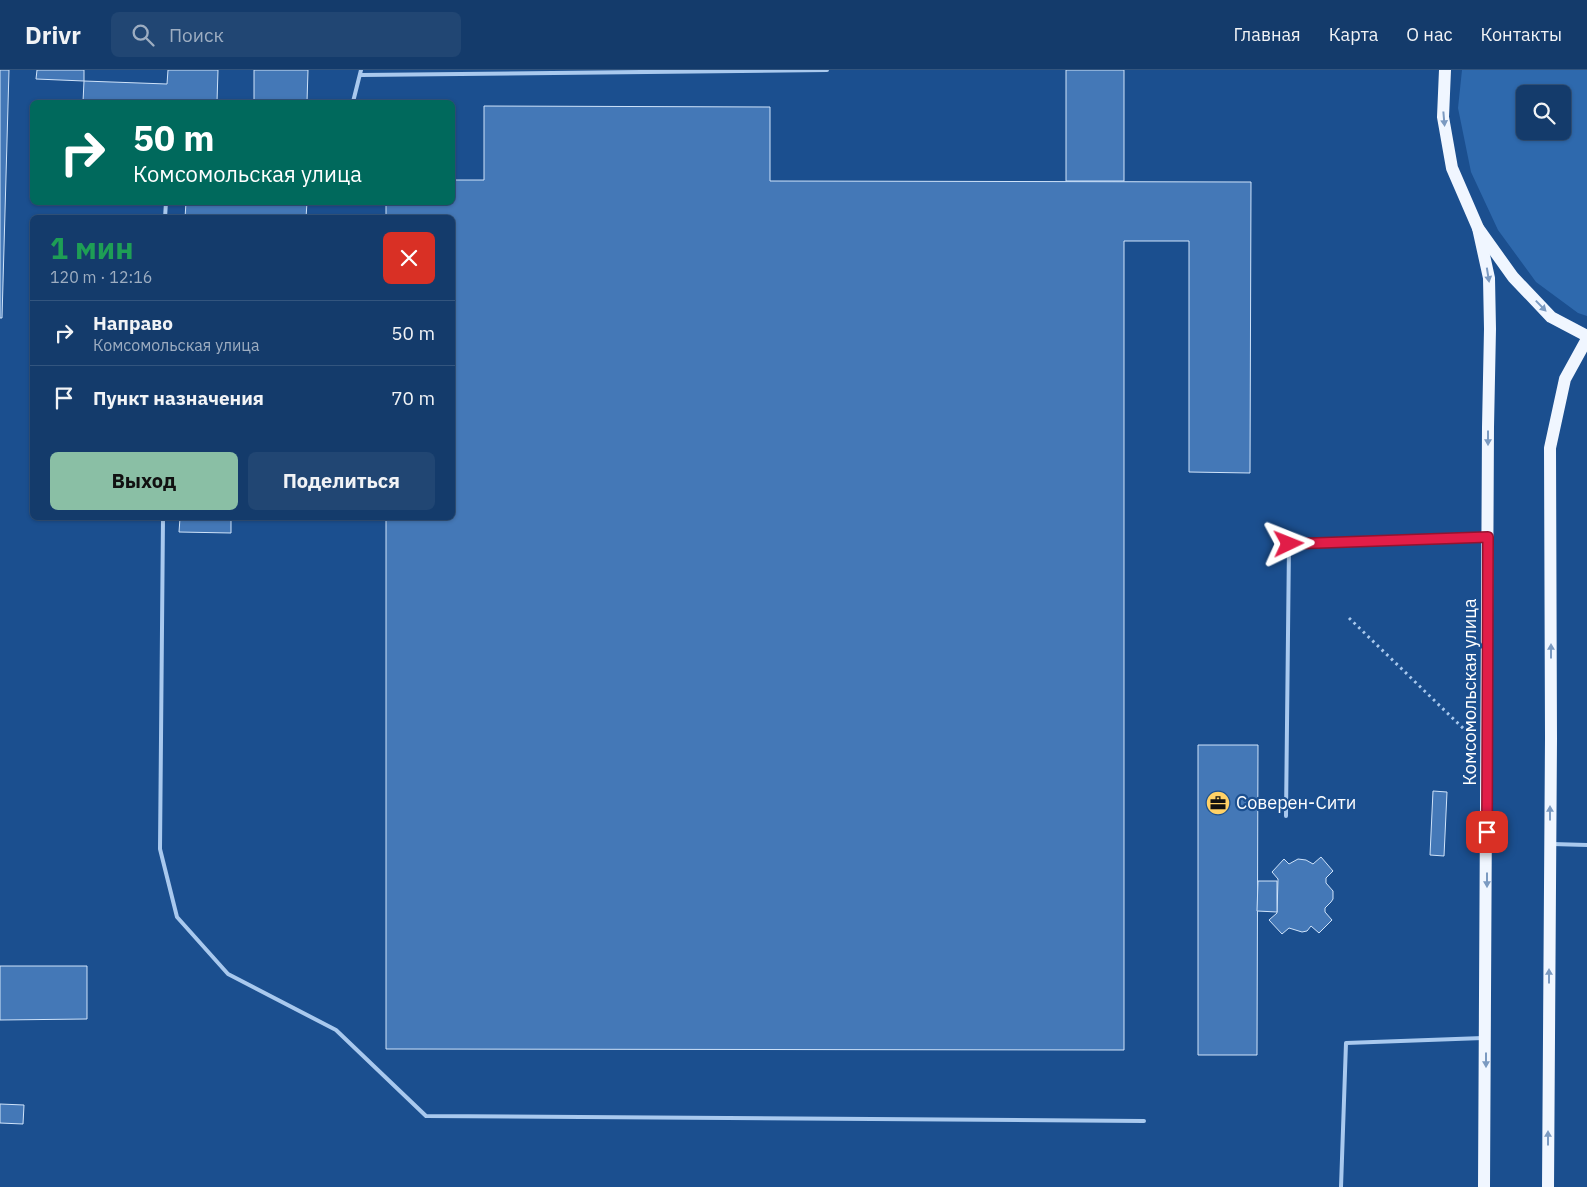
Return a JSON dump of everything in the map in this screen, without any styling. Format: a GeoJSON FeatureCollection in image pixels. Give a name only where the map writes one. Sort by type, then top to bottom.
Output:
{"type":"FeatureCollection","features":[{"type":"Feature","properties":{"kind":"main road"},"geometry":{"type":"LineString","coordinates":[[1445,70],[1442,117],[1452,168],[1478,228],[1513,277],[1551,317],[1587,338],[1565,379],[1550,448],[1548,1187]]}},
{"type":"Feature","properties":{"kind":"main road","name":"Комсомольская улица"},"geometry":{"type":"LineString","coordinates":[[1478,228],[1489,278],[1484,1187]]}},
{"type":"Feature","properties":{"kind":"lane"},"geometry":{"type":"LineString","coordinates":[[354,100],[361,72],[827,70]]}},
{"type":"Feature","properties":{"kind":"lane"},"geometry":{"type":"LineString","coordinates":[[163,520],[160,849],[177,917],[228,974],[336,1030],[426,1116],[1144,1121]]}},
{"type":"Feature","properties":{"kind":"lane"},"geometry":{"type":"LineString","coordinates":[[1286,816],[1289,544],[1488,537]]}},
{"type":"Feature","properties":{"kind":"lane"},"geometry":{"type":"LineString","coordinates":[[1550,844],[1587,845]]}},
{"type":"Feature","properties":{"kind":"lane"},"geometry":{"type":"LineString","coordinates":[[1341,1187],[1346,1044],[1486,1038]]}},
{"type":"Feature","properties":{"kind":"path"},"geometry":{"type":"LineString","coordinates":[[1349,618],[1471,736]]}},
{"type":"Feature","properties":{"kind":"shaded area"},"geometry":{"type":"Polygon","coordinates":[[[1462,70],[1587,70],[1587,316],[1578,313],[1536,282],[1498,230],[1471,172],[1458,108],[1462,70]]]}},
{"type":"Feature","properties":{"kind":"building"},"geometry":{"type":"Polygon","coordinates":[[[0,70],[9,70],[2,318],[0,318],[0,70]]]}},
{"type":"Feature","properties":{"kind":"building"},"geometry":{"type":"Polygon","coordinates":[[[37,70],[84,70],[84,81],[36,79],[37,70]]]}},
{"type":"Feature","properties":{"kind":"building"},"geometry":{"type":"Polygon","coordinates":[[[168,70],[218,70],[217,100],[83,100],[84,81],[167,84],[168,70]]]}},
{"type":"Feature","properties":{"kind":"building"},"geometry":{"type":"Polygon","coordinates":[[[254,70],[308,70],[307,100],[254,100],[254,70]]]}},
{"type":"Feature","properties":{"kind":"building"},"geometry":{"type":"Polygon","coordinates":[[[1066,70],[1124,70],[1124,181],[1066,181],[1066,70]]]}},
{"type":"Feature","properties":{"kind":"building"},"geometry":{"type":"Polygon","coordinates":[[[484,106],[770,107],[770,181],[1251,182],[1250,473],[1189,472],[1189,241],[1124,241],[1124,1050],[386,1049],[386,520],[455,520],[455,215],[386,215],[386,205],[455,205],[455,180],[484,180],[484,106]]]}},
{"type":"Feature","properties":{"kind":"building"},"geometry":{"type":"Polygon","coordinates":[[[186,205],[307,205],[306,215],[185,215],[186,205]]]}},
{"type":"Feature","properties":{"kind":"building"},"geometry":{"type":"Polygon","coordinates":[[[180,520],[231,520],[231,533],[179,532],[180,520]]]}},
{"type":"Feature","properties":{"kind":"building"},"geometry":{"type":"Polygon","coordinates":[[[1198,745],[1258,745],[1257,1055],[1198,1055],[1198,745]]]}},
{"type":"Feature","properties":{"kind":"building"},"geometry":{"type":"Polygon","coordinates":[[[1433,791],[1447,792],[1444,856],[1430,855],[1433,791]]]}},
{"type":"Feature","properties":{"kind":"building"},"geometry":{"type":"Polygon","coordinates":[[[1321,857],[1333,871],[1326,878],[1326,883],[1333,891],[1333,899],[1325,908],[1325,912],[1332,920],[1319,933],[1311,926],[1307,931],[1302,932],[1289,928],[1282,934],[1269,920],[1277,913],[1278,879],[1272,872],[1284,859],[1289,864],[1298,859],[1306,860],[1313,864],[1321,857]]]}},
{"type":"Feature","properties":{"kind":"building"},"geometry":{"type":"Polygon","coordinates":[[[1258,881],[1277,881],[1277,912],[1257,911],[1258,881]]]}},
{"type":"Feature","properties":{"kind":"building"},"geometry":{"type":"Polygon","coordinates":[[[0,966],[87,966],[87,1019],[0,1020],[0,966]]]}},
{"type":"Feature","properties":{"kind":"building"},"geometry":{"type":"Polygon","coordinates":[[[0,1104],[24,1105],[23,1124],[0,1123],[0,1104]]]}},
{"type":"Feature","properties":{"kind":"place","name":"Соверен-Сити"},"geometry":{"type":"Point","coordinates":[1218,803]}},
{"type":"Feature","properties":{"kind":"route"},"geometry":{"type":"LineString","coordinates":[[1289,544],[1488,537],[1487,832]]}}]}
